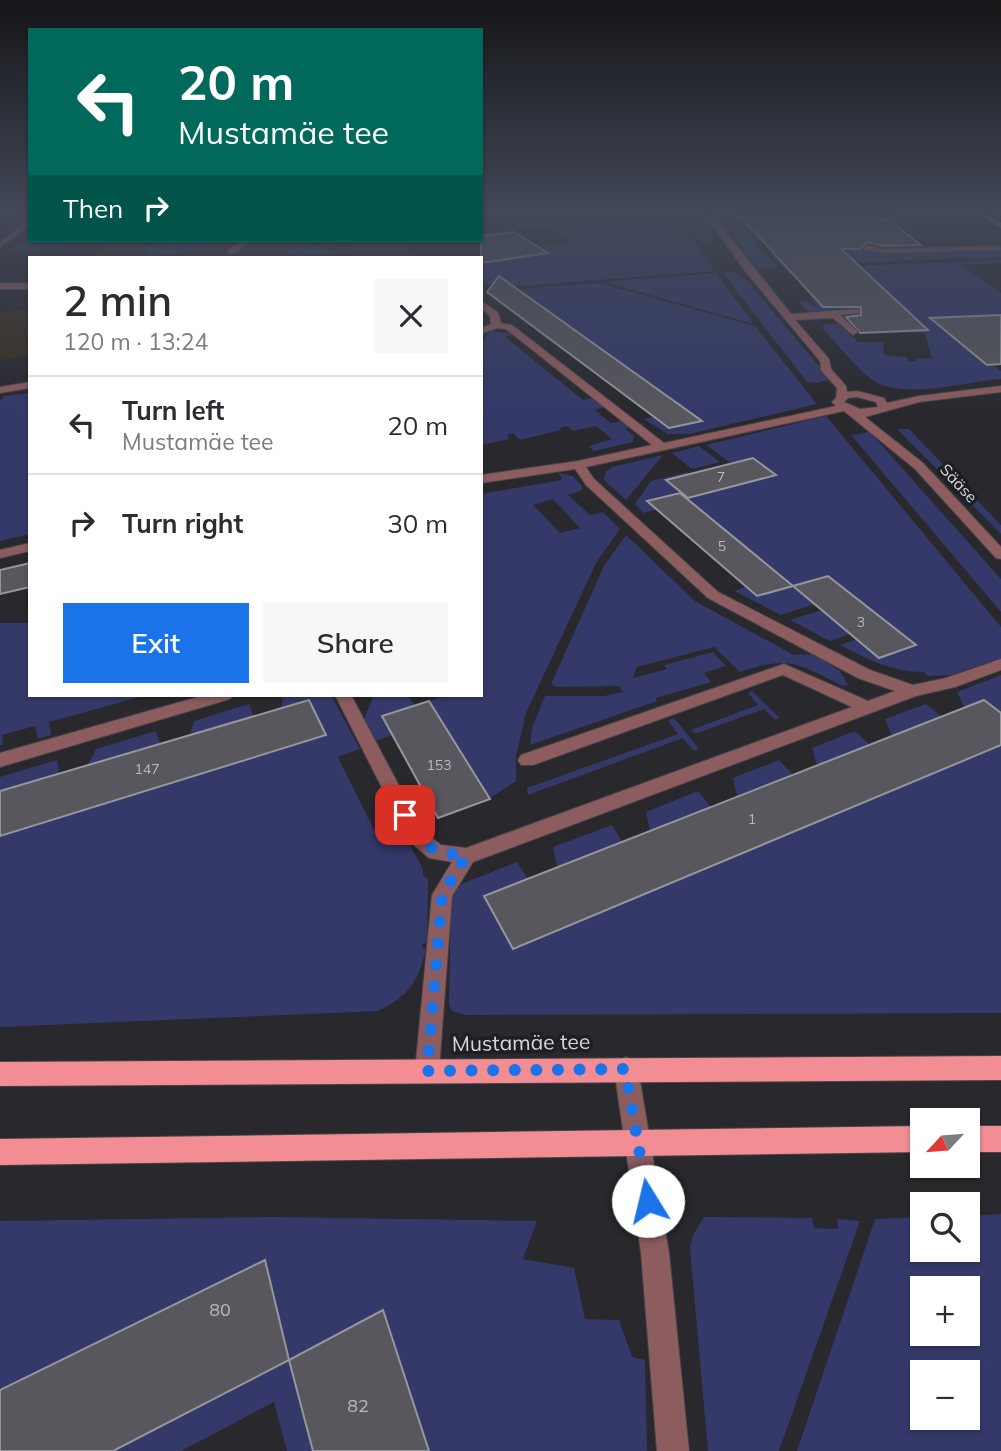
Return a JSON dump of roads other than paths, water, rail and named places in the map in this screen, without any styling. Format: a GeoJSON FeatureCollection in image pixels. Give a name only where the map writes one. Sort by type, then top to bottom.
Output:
{"type":"FeatureCollection","features":[{"type":"Feature","properties":{"kind":"main road","name":"Mustamäe tee"},"geometry":{"type":"LineString","coordinates":[[0,1074],[1001,1068]]}},
{"type":"Feature","properties":{"kind":"main road"},"geometry":{"type":"LineString","coordinates":[[0,1152],[910,1139]]}},
{"type":"Feature","properties":{"kind":"main road"},"geometry":{"type":"LineString","coordinates":[[980,1139],[1001,1139]]}},
{"type":"Feature","properties":{"kind":"street","name":"Sääse"},"geometry":{"type":"LineString","coordinates":[[758,281],[825,362],[840,369],[874,397],[883,408],[883,421],[911,447],[919,466]]}},
{"type":"Feature","properties":{"kind":"street"},"geometry":{"type":"LineString","coordinates":[[0,286],[28,286]]}},
{"type":"Feature","properties":{"kind":"street"},"geometry":{"type":"LineString","coordinates":[[483,305],[495,315],[496,326]]}},
{"type":"Feature","properties":{"kind":"street"},"geometry":{"type":"LineString","coordinates":[[814,316],[823,313],[856,312]]}},
{"type":"Feature","properties":{"kind":"street"},"geometry":{"type":"LineString","coordinates":[[789,317],[835,315],[852,332]]}},
{"type":"Feature","properties":{"kind":"street"},"geometry":{"type":"LineString","coordinates":[[483,330],[496,326],[509,327],[663,448]]}},
{"type":"Feature","properties":{"kind":"street","name":"Sääse"},"geometry":{"type":"LineString","coordinates":[[825,362],[826,370],[842,388],[845,405],[919,466],[1001,555]]}},
{"type":"Feature","properties":{"kind":"street"},"geometry":{"type":"LineString","coordinates":[[0,390],[28,385]]}},
{"type":"Feature","properties":{"kind":"street"},"geometry":{"type":"LineString","coordinates":[[483,479],[578,465],[663,448],[845,405],[865,413],[919,399],[1001,389]]}},
{"type":"Feature","properties":{"kind":"street"},"geometry":{"type":"LineString","coordinates":[[845,405],[851,394],[919,399]]}},
{"type":"Feature","properties":{"kind":"street"},"geometry":{"type":"LineString","coordinates":[[578,465],[590,482],[713,595],[864,674],[912,691]]}},
{"type":"Feature","properties":{"kind":"street"},"geometry":{"type":"LineString","coordinates":[[0,554],[28,547]]}},
{"type":"Feature","properties":{"kind":"street"},"geometry":{"type":"LineString","coordinates":[[344,697],[415,836],[436,852],[466,856],[867,707],[912,691],[949,683],[1001,664]]}},
{"type":"Feature","properties":{"kind":"street"},"geometry":{"type":"LineString","coordinates":[[527,760],[784,669],[867,707]]}},
{"type":"Feature","properties":{"kind":"street"},"geometry":{"type":"LineString","coordinates":[[0,760],[216,697]]}},
{"type":"Feature","properties":{"kind":"street"},"geometry":{"type":"LineString","coordinates":[[427,1071],[442,895],[466,856]]}},
{"type":"Feature","properties":{"kind":"street"},"geometry":{"type":"LineString","coordinates":[[625,1069],[655,1253],[673,1451]]}}]}
